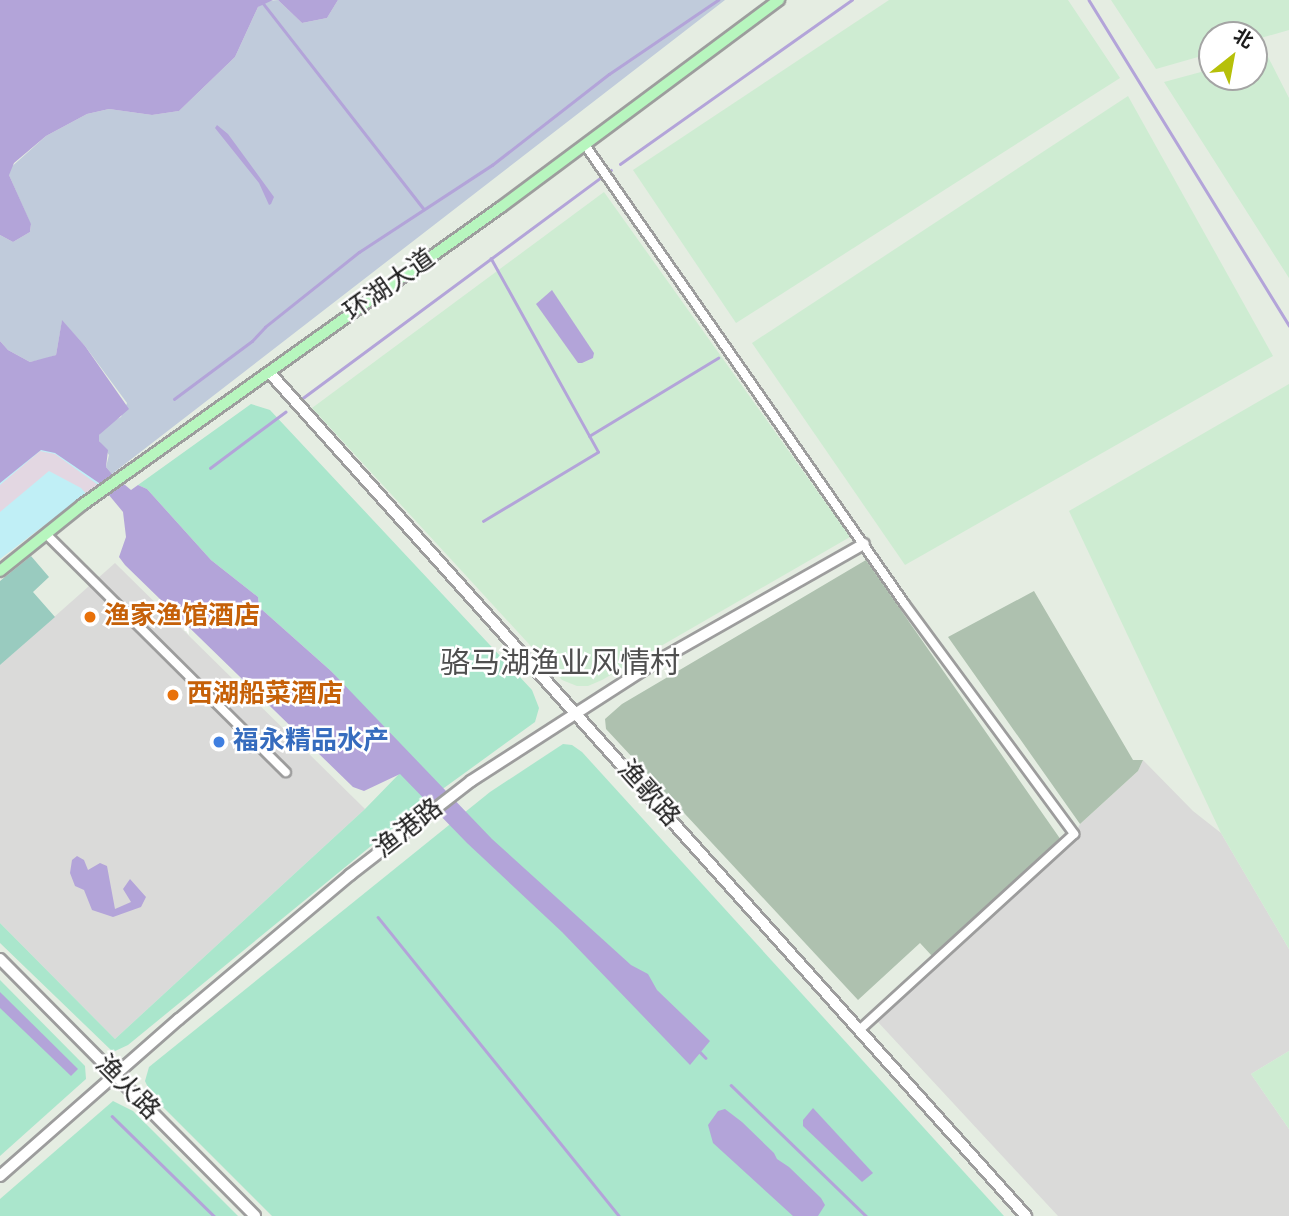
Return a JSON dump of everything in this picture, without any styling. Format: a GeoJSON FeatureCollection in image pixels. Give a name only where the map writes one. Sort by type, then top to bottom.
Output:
{"type":"FeatureCollection","features":[{"type":"Feature","properties":{"kind":"main road","name":"环湖大道"},"geometry":{"type":"LineString","coordinates":[[0,571],[82,505],[586,145],[779,0]]}},
{"type":"Feature","properties":{"kind":"street"},"geometry":{"type":"LineString","coordinates":[[586,145],[864,544],[1074,834],[859,1030]]}},
{"type":"Feature","properties":{"kind":"street","name":"渔歌路"},"geometry":{"type":"LineString","coordinates":[[269,372],[1026,1216]]}},
{"type":"Feature","properties":{"kind":"street"},"geometry":{"type":"LineString","coordinates":[[46,534],[286,772]]}},
{"type":"Feature","properties":{"kind":"street","name":"渔港路"},"geometry":{"type":"LineString","coordinates":[[0,1176],[350,876],[471,781],[656,662],[864,544]]}},
{"type":"Feature","properties":{"kind":"street","name":"渔火路"},"geometry":{"type":"LineString","coordinates":[[0,959],[255,1216]]}},
{"type":"Feature","properties":{"kind":"shaded area"},"geometry":{"type":"Polygon","coordinates":[[[0,0],[273,0],[258,7],[235,57],[179,111],[152,115],[109,109],[87,114],[46,136],[14,163],[9,175],[31,224],[30,232],[13,242],[0,235],[0,0]]]}},
{"type":"Feature","properties":{"kind":"shaded area"},"geometry":{"type":"Polygon","coordinates":[[[278,0],[302,23],[327,18],[338,0],[725,0],[112,474],[106,467],[109,455],[99,441],[99,435],[108,423],[121,417],[127,403],[85,346],[62,321],[56,355],[44,359],[30,362],[8,350],[0,341],[0,235],[13,242],[30,232],[31,225],[9,175],[9,169],[46,136],[87,114],[109,109],[152,115],[179,111],[235,57],[258,7],[267,1],[278,0]]]}},
{"type":"Feature","properties":{"kind":"shaded area"},"geometry":{"type":"Polygon","coordinates":[[[278,0],[338,0],[327,18],[302,23],[278,0]]]}},
{"type":"Feature","properties":{"kind":"shaded area"},"geometry":{"type":"Polygon","coordinates":[[[889,0],[1068,0],[1120,78],[736,323],[633,170],[889,0]]]}},
{"type":"Feature","properties":{"kind":"shaded area"},"geometry":{"type":"Polygon","coordinates":[[[1111,0],[1289,0],[1289,30],[1268,36],[1268,21],[1198,21],[1198,57],[1156,69],[1111,0]]]}},
{"type":"Feature","properties":{"kind":"shaded area"},"geometry":{"type":"Polygon","coordinates":[[[1268,57],[1289,98],[1289,278],[1164,82],[1198,73],[1198,91],[1268,91],[1268,57]]]}},
{"type":"Feature","properties":{"kind":"shaded area"},"geometry":{"type":"Polygon","coordinates":[[[1128,96],[1273,356],[905,565],[752,343],[1128,96]]]}},
{"type":"Feature","properties":{"kind":"shaded area"},"geometry":{"type":"Polygon","coordinates":[[[217,125],[228,134],[274,197],[271,204],[269,205],[259,183],[215,128],[217,125]]]}},
{"type":"Feature","properties":{"kind":"shaded area"},"geometry":{"type":"Polygon","coordinates":[[[604,192],[850,537],[602,680],[588,686],[577,686],[562,680],[312,408],[604,192]]]}},
{"type":"Feature","properties":{"kind":"shaded area"},"geometry":{"type":"Polygon","coordinates":[[[552,290],[594,353],[593,358],[578,363],[536,304],[552,290]]]}},
{"type":"Feature","properties":{"kind":"shaded area"},"geometry":{"type":"Polygon","coordinates":[[[62,320],[85,346],[129,409],[99,435],[99,441],[108,450],[106,467],[131,490],[138,485],[147,489],[211,560],[258,597],[259,607],[331,671],[492,839],[631,965],[648,974],[657,990],[710,1041],[690,1065],[562,932],[467,843],[400,774],[364,791],[353,787],[125,565],[119,557],[126,537],[123,512],[99,483],[55,453],[41,450],[0,483],[0,341],[8,350],[30,362],[56,355],[62,320]]]}},
{"type":"Feature","properties":{"kind":"shaded area"},"geometry":{"type":"Polygon","coordinates":[[[0,369],[99,484],[0,559],[0,369]]]}},
{"type":"Feature","properties":{"kind":"shaded area"},"geometry":{"type":"Polygon","coordinates":[[[1289,384],[1289,949],[1221,833],[1069,511],[1289,384]]]}},
{"type":"Feature","properties":{"kind":"shaded area"},"geometry":{"type":"Polygon","coordinates":[[[40,451],[55,454],[101,487],[88,496],[81,488],[49,471],[0,512],[0,485],[40,451]]]}},
{"type":"Feature","properties":{"kind":"shaded area"},"geometry":{"type":"Polygon","coordinates":[[[31,556],[49,577],[33,592],[55,617],[0,665],[0,581],[31,556]]]}},
{"type":"Feature","properties":{"kind":"shaded area"},"geometry":{"type":"Polygon","coordinates":[[[866,560],[1061,840],[932,956],[920,943],[858,1000],[606,729],[605,719],[622,704],[866,560]]]}},
{"type":"Feature","properties":{"kind":"shaded area"},"geometry":{"type":"Polygon","coordinates":[[[115,563],[365,809],[115,1039],[0,923],[0,665],[115,563]]]}},
{"type":"Feature","properties":{"kind":"shaded area"},"geometry":{"type":"Polygon","coordinates":[[[1034,591],[1133,760],[1143,760],[1138,771],[1080,824],[948,637],[1034,591]]]}},
{"type":"Feature","properties":{"kind":"shaded area"},"geometry":{"type":"Polygon","coordinates":[[[1143,760],[1193,811],[1221,833],[1289,949],[1289,1051],[1251,1074],[1289,1129],[1289,1216],[1058,1216],[877,1021],[1070,843],[1080,824],[1138,771],[1143,760]]]}},
{"type":"Feature","properties":{"kind":"shaded area"},"geometry":{"type":"Polygon","coordinates":[[[77,856],[84,860],[88,870],[100,863],[107,866],[115,909],[131,902],[123,889],[130,879],[146,897],[141,907],[113,917],[92,910],[84,890],[75,886],[70,873],[72,860],[77,856]]]}},
{"type":"Feature","properties":{"kind":"shaded area"},"geometry":{"type":"Polygon","coordinates":[[[0,992],[78,1069],[71,1076],[0,1008],[0,992]]]}},
{"type":"Feature","properties":{"kind":"shaded area"},"geometry":{"type":"Polygon","coordinates":[[[1289,1051],[1289,1129],[1251,1074],[1289,1051]]]}},
{"type":"Feature","properties":{"kind":"shaded area"},"geometry":{"type":"Polygon","coordinates":[[[813,1108],[873,1173],[862,1182],[803,1126],[803,1120],[813,1108]]]}},
{"type":"Feature","properties":{"kind":"shaded area"},"geometry":{"type":"Polygon","coordinates":[[[725,1109],[821,1198],[825,1205],[818,1216],[793,1216],[713,1143],[708,1125],[718,1111],[725,1109]]]}},
{"type":"Feature","properties":{"kind":"green space"},"geometry":{"type":"Polygon","coordinates":[[[251,404],[270,410],[532,690],[539,708],[535,722],[426,801],[128,1045],[113,1052],[0,943],[0,923],[115,1039],[365,809],[400,773],[360,704],[331,671],[259,607],[258,597],[211,560],[147,489],[138,485],[251,404]]]}},
{"type":"Feature","properties":{"kind":"green space"},"geometry":{"type":"Polygon","coordinates":[[[563,744],[572,745],[582,752],[1004,1216],[272,1216],[152,1096],[145,1081],[149,1067],[490,792],[563,744]]]}},
{"type":"Feature","properties":{"kind":"green space"},"geometry":{"type":"Polygon","coordinates":[[[0,980],[85,1066],[86,1079],[0,1156],[0,980]]]}},
{"type":"Feature","properties":{"kind":"green space"},"geometry":{"type":"Polygon","coordinates":[[[113,1101],[133,1111],[238,1216],[0,1216],[0,1199],[113,1101]]]}},
{"type":"Feature","properties":{"kind":"waterway"},"geometry":{"type":"LineString","coordinates":[[174,399],[252,341],[265,327],[359,252],[492,165],[609,74],[718,0]]}},
{"type":"Feature","properties":{"kind":"waterway"},"geometry":{"type":"LineString","coordinates":[[620,164],[852,0]]}},
{"type":"Feature","properties":{"kind":"waterway"},"geometry":{"type":"LineString","coordinates":[[1089,0],[1289,325]]}},
{"type":"Feature","properties":{"kind":"waterway"},"geometry":{"type":"LineString","coordinates":[[263,3],[424,209]]}},
{"type":"Feature","properties":{"kind":"waterway"},"geometry":{"type":"LineString","coordinates":[[300,400],[601,177]]}},
{"type":"Feature","properties":{"kind":"waterway"},"geometry":{"type":"LineString","coordinates":[[483,521],[598,452],[491,259]]}},
{"type":"Feature","properties":{"kind":"waterway"},"geometry":{"type":"LineString","coordinates":[[589,436],[718,358]]}},
{"type":"Feature","properties":{"kind":"waterway"},"geometry":{"type":"LineString","coordinates":[[210,468],[285,412]]}},
{"type":"Feature","properties":{"kind":"waterway"},"geometry":{"type":"LineString","coordinates":[[378,917],[619,1216]]}},
{"type":"Feature","properties":{"kind":"waterway"},"geometry":{"type":"LineString","coordinates":[[700,1052],[706,1058]]}},
{"type":"Feature","properties":{"kind":"waterway"},"geometry":{"type":"LineString","coordinates":[[731,1085],[866,1216]]}},
{"type":"Feature","properties":{"kind":"waterway"},"geometry":{"type":"LineString","coordinates":[[112,1116],[214,1216]]}},
{"type":"Feature","properties":{"kind":"place","name":"渔家渔馆酒店"},"geometry":{"type":"Point","coordinates":[90,617]}},
{"type":"Feature","properties":{"kind":"place","name":"西湖船菜酒店"},"geometry":{"type":"Point","coordinates":[173,695]}},
{"type":"Feature","properties":{"kind":"place","name":"福永精品水产"},"geometry":{"type":"Point","coordinates":[219,742]}},
{"type":"Feature","properties":{"kind":"district","name":"骆马湖渔业风情村"},"geometry":{"type":"Point","coordinates":[560,664]}}]}
